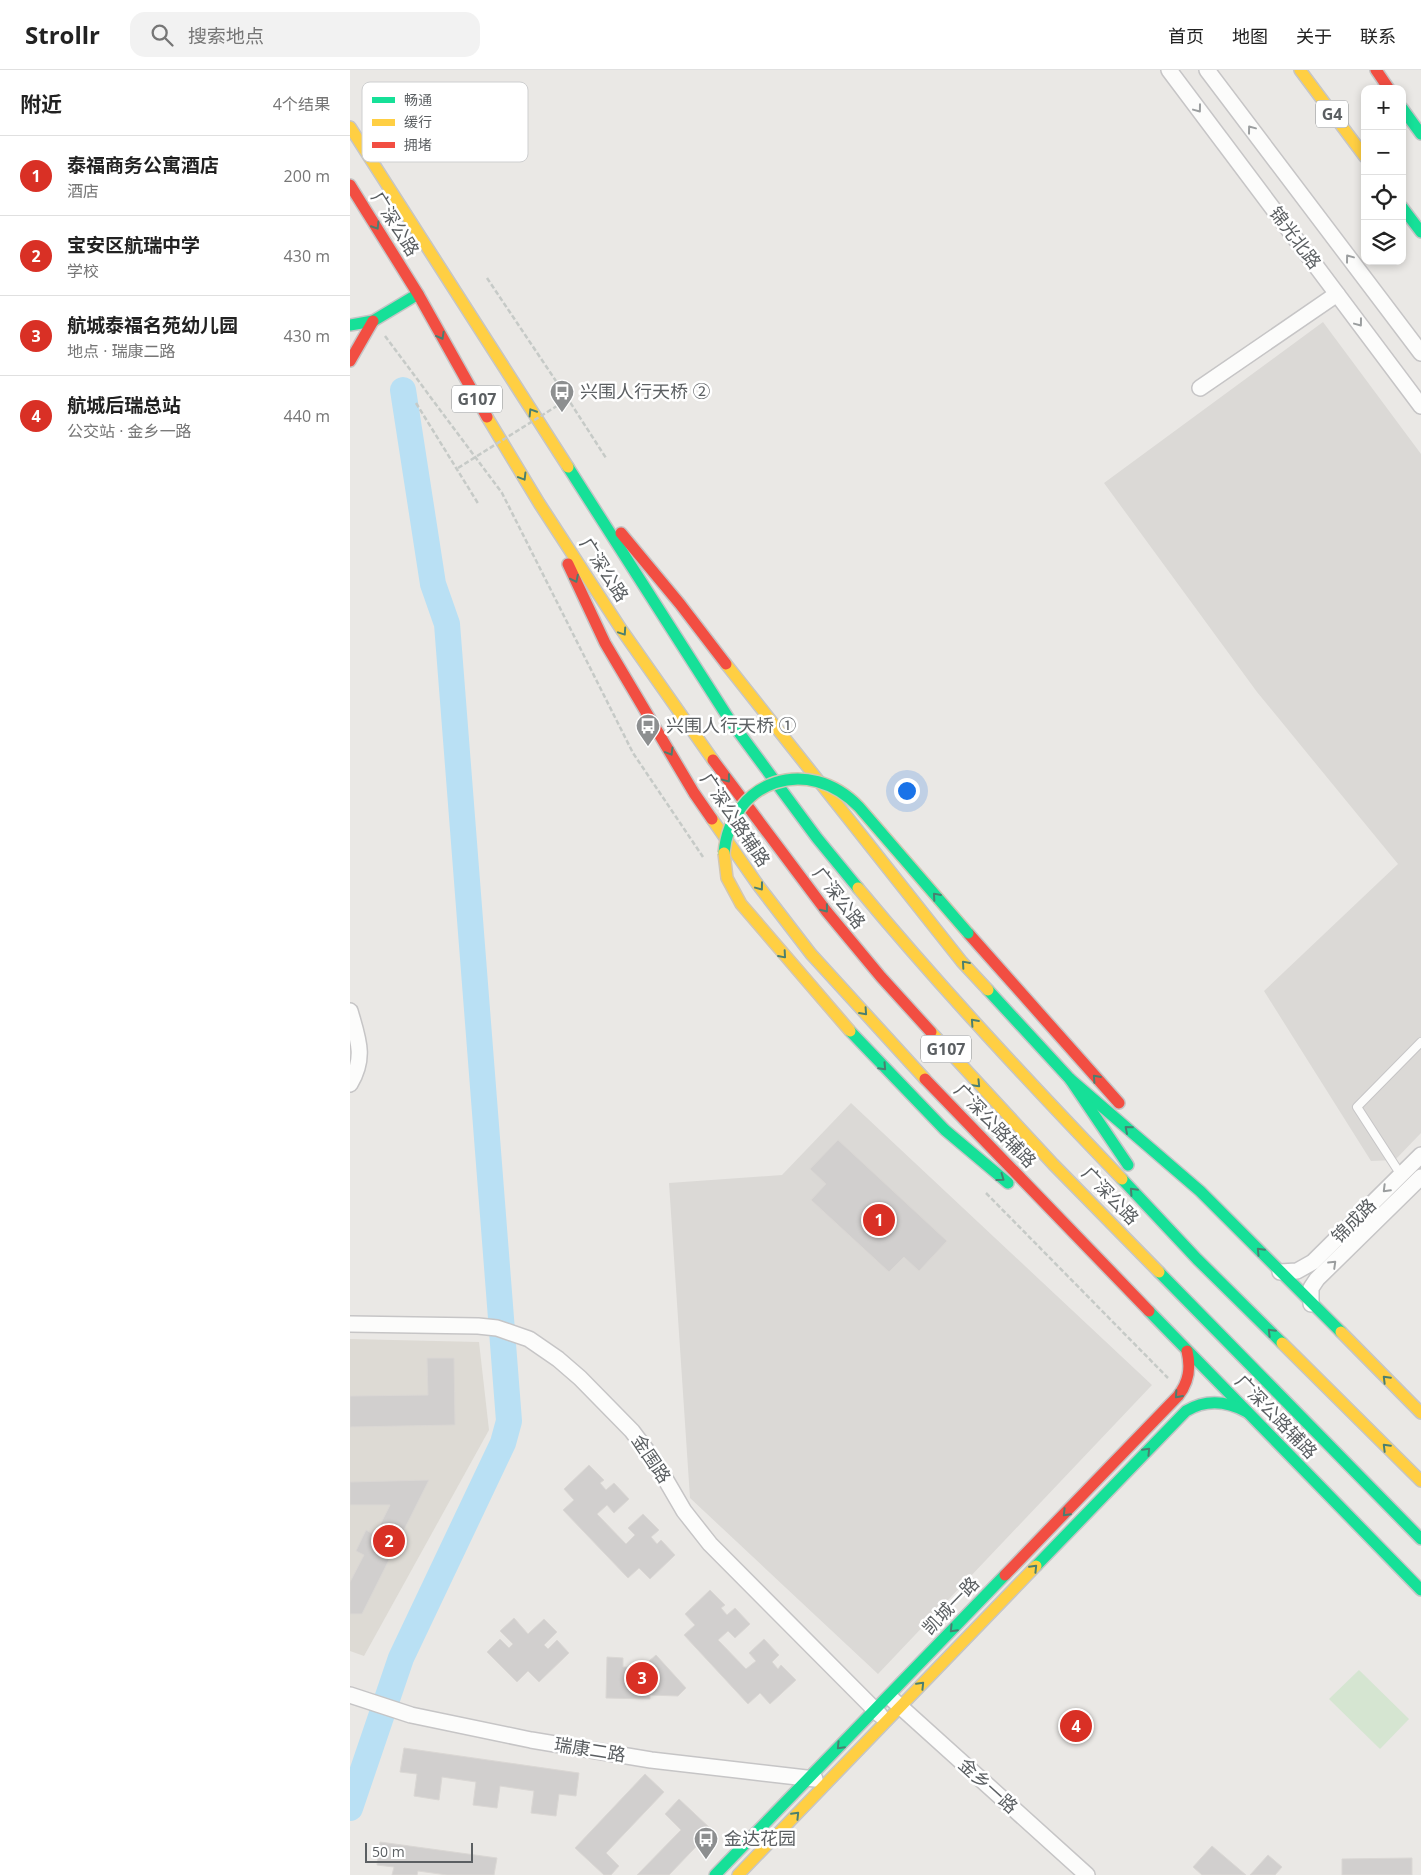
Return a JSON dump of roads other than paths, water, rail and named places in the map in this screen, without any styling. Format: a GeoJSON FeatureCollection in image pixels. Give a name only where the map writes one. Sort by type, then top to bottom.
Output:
{"type":"FeatureCollection","features":[{"type":"Feature","properties":{"kind":"main road","name":"G4"},"geometry":{"type":"LineString","coordinates":[[1300,70],[1361,152]]}},
{"type":"Feature","properties":{"kind":"main road"},"geometry":{"type":"LineString","coordinates":[[1376,70],[1386,85]]}},
{"type":"Feature","properties":{"kind":"main road"},"geometry":{"type":"LineString","coordinates":[[1406,113],[1421,134]]}},
{"type":"Feature","properties":{"kind":"main road","name":"广深公路"},"geometry":{"type":"LineString","coordinates":[[350,127],[362,146]]}},
{"type":"Feature","properties":{"kind":"main road","name":"广深公路"},"geometry":{"type":"LineString","coordinates":[[372,162],[729,720],[817,838],[912,953],[1002,1053],[1197,1258],[1421,1481]]}},
{"type":"Feature","properties":{"kind":"main road","name":"广深公路"},"geometry":{"type":"LineString","coordinates":[[350,185],[418,294],[491,424],[539,503],[621,629],[695,736],[827,912],[881,977],[966,1072],[1053,1164],[1421,1539]]}},
{"type":"Feature","properties":{"kind":"main road"},"geometry":{"type":"LineString","coordinates":[[1406,212],[1421,232]]}},
{"type":"Feature","properties":{"kind":"main road"},"geometry":{"type":"LineString","coordinates":[[350,325],[373,321],[418,294]]}},
{"type":"Feature","properties":{"kind":"main road"},"geometry":{"type":"LineString","coordinates":[[350,361],[373,321]]}},
{"type":"Feature","properties":{"kind":"main road"},"geometry":{"type":"LineString","coordinates":[[568,468],[680,604],[962,962],[1070,1078],[1200,1191]]}},
{"type":"Feature","properties":{"kind":"main road","name":"广深公路辅路"},"geometry":{"type":"LineString","coordinates":[[539,503],[605,643],[624,676],[694,792],[758,885],[811,954],[916,1070],[1421,1590]]}},
{"type":"Feature","properties":{"kind":"main road"},"geometry":{"type":"LineString","coordinates":[[1078,1238],[979,1162],[949,1135],[850,1031],[758,925],[732,890],[727,877],[723,851],[725,838],[735,814],[753,794],[776,782],[802,778],[815,780],[840,790],[859,808],[968,933],[1200,1191],[1421,1413]]}},
{"type":"Feature","properties":{"kind":"main road"},"geometry":{"type":"LineString","coordinates":[[1070,1078],[1138,1179],[1197,1258]]}},
{"type":"Feature","properties":{"kind":"main road","name":"凯城一路"},"geometry":{"type":"LineString","coordinates":[[715,1875],[1178,1396],[1189,1379],[1190,1360],[1187,1351]]}},
{"type":"Feature","properties":{"kind":"main road","name":"凯城一路"},"geometry":{"type":"LineString","coordinates":[[738,1875],[1186,1411],[1194,1405],[1213,1403],[1231,1405],[1247,1412]]}},
{"type":"Feature","properties":{"kind":"street","name":"锦光北路"},"geometry":{"type":"LineString","coordinates":[[1168,70],[1421,406]]}},
{"type":"Feature","properties":{"kind":"street","name":"锦光北路"},"geometry":{"type":"LineString","coordinates":[[1207,70],[1421,353]]}},
{"type":"Feature","properties":{"kind":"street"},"geometry":{"type":"LineString","coordinates":[[1200,388],[1337,294]]}},
{"type":"Feature","properties":{"kind":"street"},"geometry":{"type":"LineString","coordinates":[[350,1011],[360,1050],[355,1076],[350,1084]]}},
{"type":"Feature","properties":{"kind":"street","name":"锦成路"},"geometry":{"type":"LineString","coordinates":[[1280,1272],[1298,1271],[1313,1262],[1421,1155]]}},
{"type":"Feature","properties":{"kind":"street","name":"锦成路"},"geometry":{"type":"LineString","coordinates":[[1311,1304],[1311,1288],[1317,1279],[1421,1177]]}},
{"type":"Feature","properties":{"kind":"street","name":"金围路"},"geometry":{"type":"LineString","coordinates":[[350,1324],[497,1328],[529,1339],[558,1359],[580,1378],[632,1430],[656,1463],[696,1528],[887,1721]]}},
{"type":"Feature","properties":{"kind":"street","name":"瑞康二路"},"geometry":{"type":"LineString","coordinates":[[353,1696],[411,1715],[590,1751],[651,1760],[830,1780]]}},
{"type":"Feature","properties":{"kind":"street","name":"金乡一路"},"geometry":{"type":"LineString","coordinates":[[888,1696],[1087,1875]]}},
{"type":"Feature","properties":{"kind":"lane"},"geometry":{"type":"LineString","coordinates":[[1401,1175],[1357,1106],[1421,1042]]}},
{"type":"Feature","properties":{"kind":"waterway"},"geometry":{"type":"LineString","coordinates":[[350,1808],[401,1658],[503,1443],[509,1421],[447,624],[433,584],[403,390]]}},
{"type":"Feature","properties":{"kind":"place","name":"兴围人行天桥 ②"},"geometry":{"type":"Point","coordinates":[562,413]}},
{"type":"Feature","properties":{"kind":"place","name":"兴围人行天桥 ①"},"geometry":{"type":"Point","coordinates":[648,747]}},
{"type":"Feature","properties":{"kind":"place","name":"泰福商务公寓酒店"},"geometry":{"type":"Point","coordinates":[879,1220]}},
{"type":"Feature","properties":{"kind":"place","name":"宝安区航瑞中学"},"geometry":{"type":"Point","coordinates":[389,1541]}},
{"type":"Feature","properties":{"kind":"place","name":"航城泰福名苑幼儿园"},"geometry":{"type":"Point","coordinates":[642,1678]}},
{"type":"Feature","properties":{"kind":"place","name":"航城后瑞总站"},"geometry":{"type":"Point","coordinates":[1076,1726]}},
{"type":"Feature","properties":{"kind":"place","name":"金达花园"},"geometry":{"type":"Point","coordinates":[706,1860]}}]}
